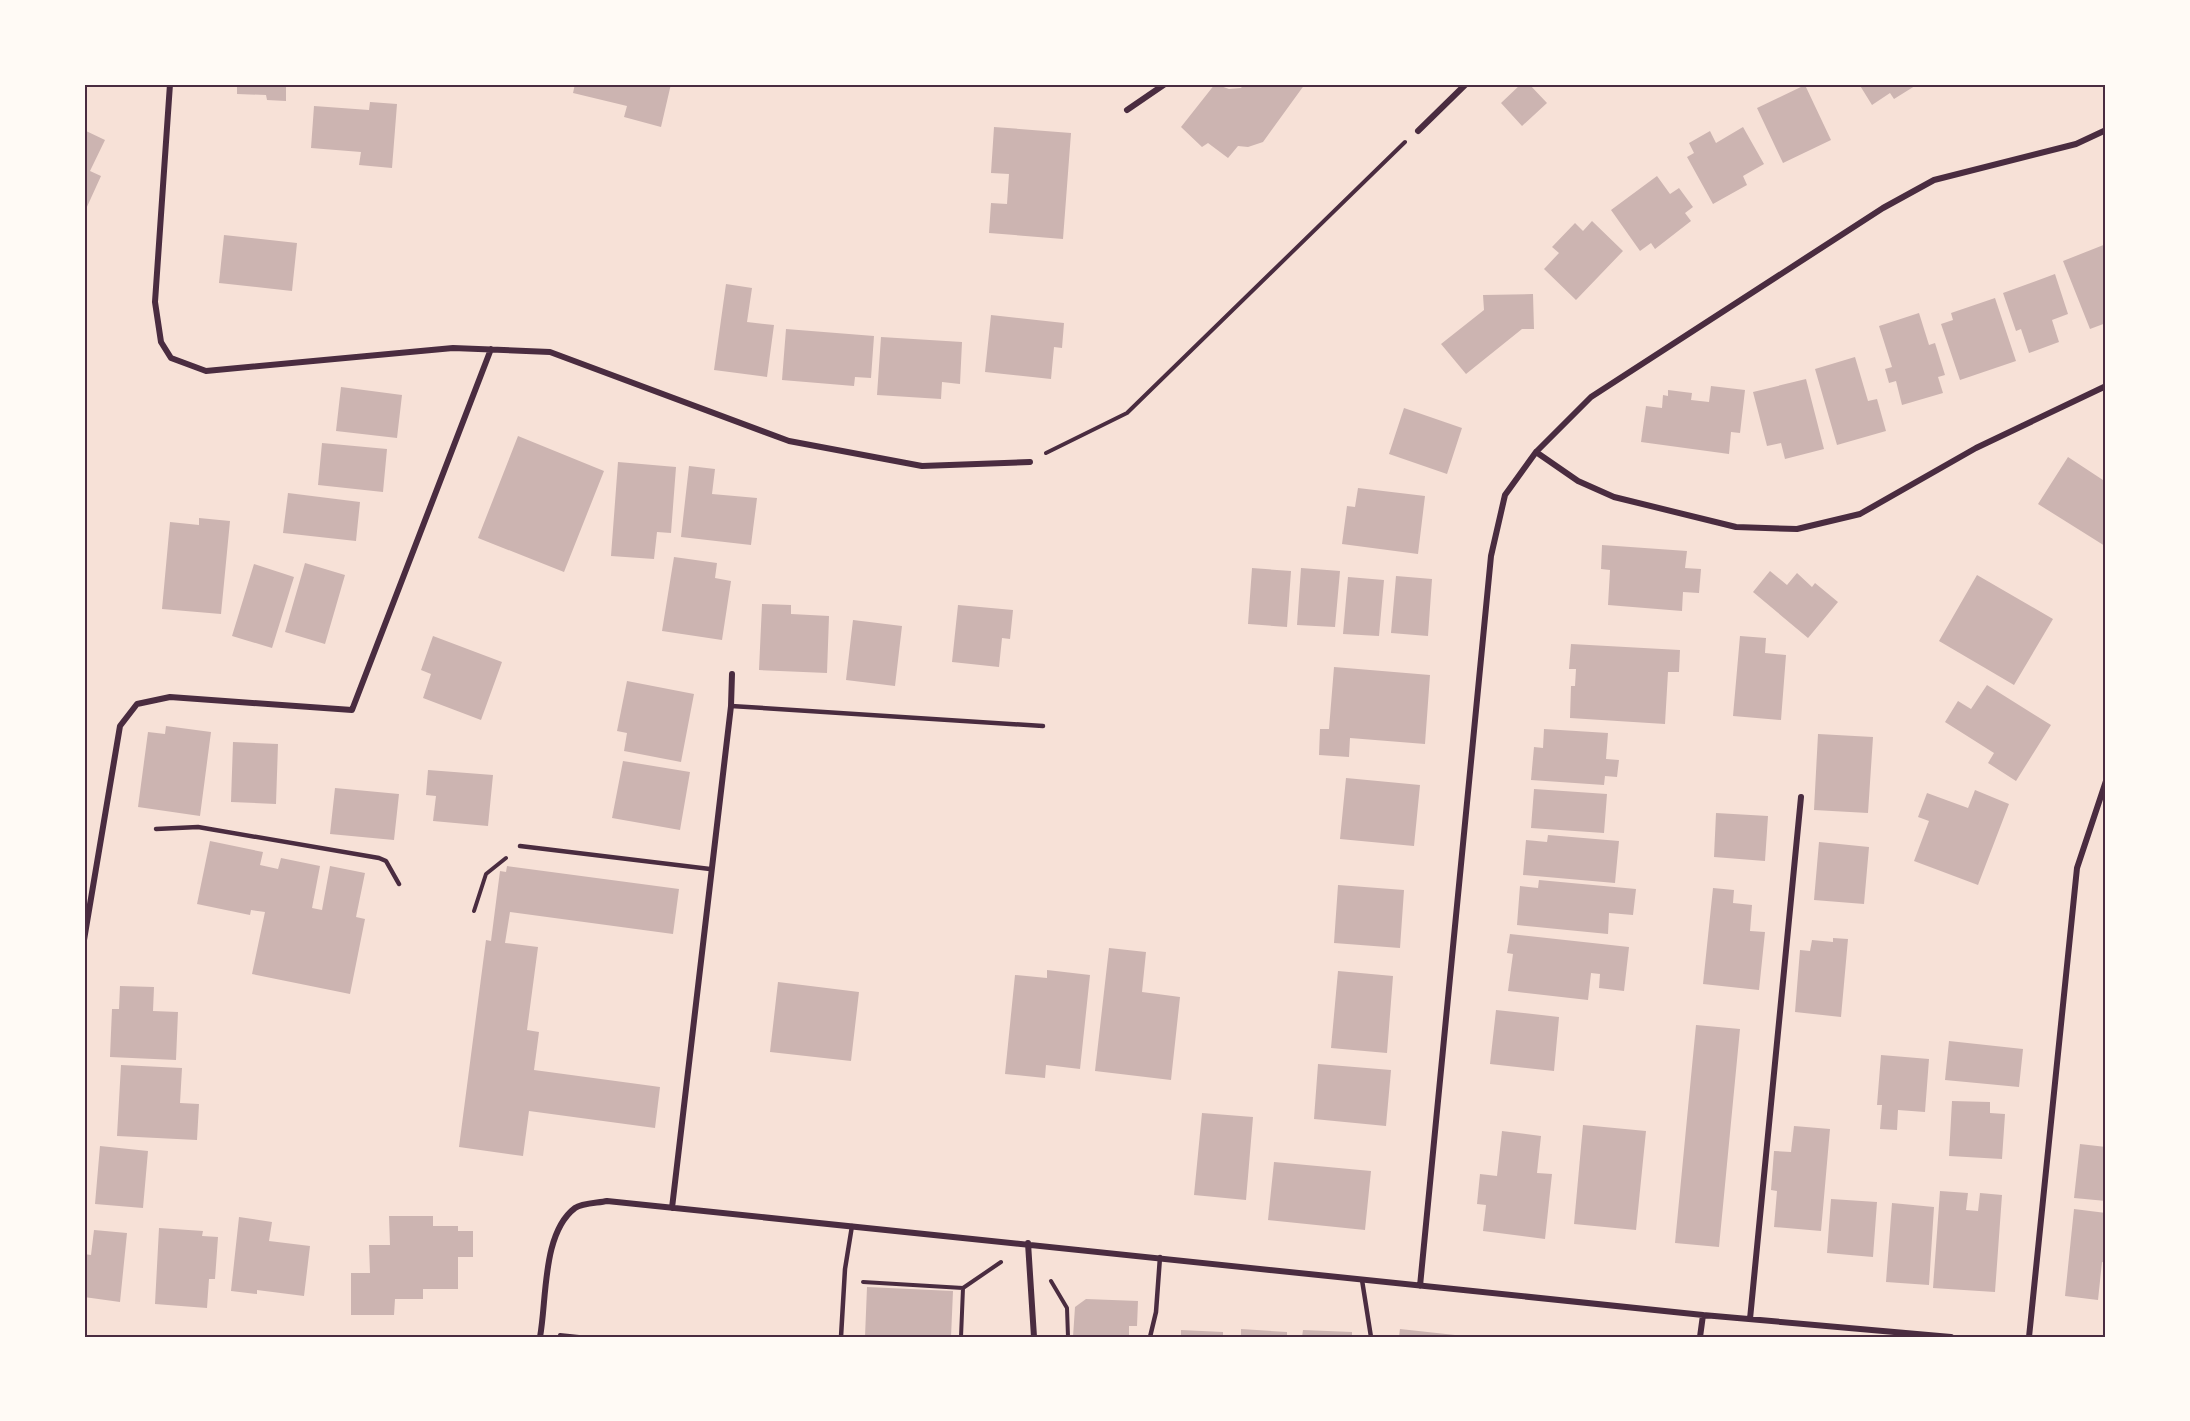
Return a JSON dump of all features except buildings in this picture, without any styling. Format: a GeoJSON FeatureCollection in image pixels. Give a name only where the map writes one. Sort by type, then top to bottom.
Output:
{"type":"FeatureCollection","features":[{"type":"Feature","properties":{"kind":"street"},"geometry":{"type":"LineString","coordinates":[[170,84],[155,302],[161,342],[171,358],[206,371],[453,348],[550,352],[789,441],[922,466],[1030,462]]}},
{"type":"Feature","properties":{"kind":"street"},"geometry":{"type":"LineString","coordinates":[[1127,110],[1165,84]]}},
{"type":"Feature","properties":{"kind":"street"},"geometry":{"type":"LineString","coordinates":[[1418,131],[1466,84]]}},
{"type":"Feature","properties":{"kind":"street"},"geometry":{"type":"LineString","coordinates":[[1420,1286],[1491,555],[1505,495],[1536,452],[1591,397],[1883,208],[1934,180],[2076,144],[2106,130]]}},
{"type":"Feature","properties":{"kind":"street"},"geometry":{"type":"LineString","coordinates":[[84,940],[120,726],[137,704],[170,697],[352,710],[491,349]]}},
{"type":"Feature","properties":{"kind":"street"},"geometry":{"type":"LineString","coordinates":[[1536,452],[1578,481],[1614,497],[1736,526],[1797,529],[1860,514],[1976,448],[2106,386]]}},
{"type":"Feature","properties":{"kind":"street"},"geometry":{"type":"LineString","coordinates":[[672,1208],[710,869],[731,706],[732,674]]}},
{"type":"Feature","properties":{"kind":"street"},"geometry":{"type":"LineString","coordinates":[[2029,1337],[2077,868],[2106,781]]}},
{"type":"Feature","properties":{"kind":"street"},"geometry":{"type":"LineString","coordinates":[[1750,1319],[1801,797]]}},
{"type":"Feature","properties":{"kind":"street"},"geometry":{"type":"LineString","coordinates":[[540,1337],[550,1260],[558,1226],[576,1207],[607,1201],[1703,1315],[1952,1337]]}},
{"type":"Feature","properties":{"kind":"street"},"geometry":{"type":"LineString","coordinates":[[1028,1243],[1034,1337]]}},
{"type":"Feature","properties":{"kind":"street"},"geometry":{"type":"LineString","coordinates":[[1700,1337],[1703,1315]]}},
{"type":"Feature","properties":{"kind":"lane"},"geometry":{"type":"LineString","coordinates":[[731,706],[1043,726]]}},
{"type":"Feature","properties":{"kind":"lane"},"geometry":{"type":"LineString","coordinates":[[156,829],[198,827],[379,858],[386,861],[399,884]]}},
{"type":"Feature","properties":{"kind":"lane"},"geometry":{"type":"LineString","coordinates":[[520,846],[710,869]]}},
{"type":"Feature","properties":{"kind":"lane"},"geometry":{"type":"LineString","coordinates":[[840,1337],[845,1269],[852,1226]]}},
{"type":"Feature","properties":{"kind":"lane"},"geometry":{"type":"LineString","coordinates":[[1150,1337],[1156,1312],[1160,1257]]}},
{"type":"Feature","properties":{"kind":"lane"},"geometry":{"type":"LineString","coordinates":[[1362,1280],[1371,1337]]}},
{"type":"Feature","properties":{"kind":"path"},"geometry":{"type":"LineString","coordinates":[[1030,462],[1076,436],[1127,413],[1418,131]]}},
{"type":"Feature","properties":{"kind":"path"},"geometry":{"type":"LineString","coordinates":[[474,911],[486,874],[520,846]]}},
{"type":"Feature","properties":{"kind":"path"},"geometry":{"type":"LineString","coordinates":[[862,1293],[863,1282],[963,1288],[1028,1243]]}},
{"type":"Feature","properties":{"kind":"path"},"geometry":{"type":"LineString","coordinates":[[961,1337],[963,1288]]}}]}
